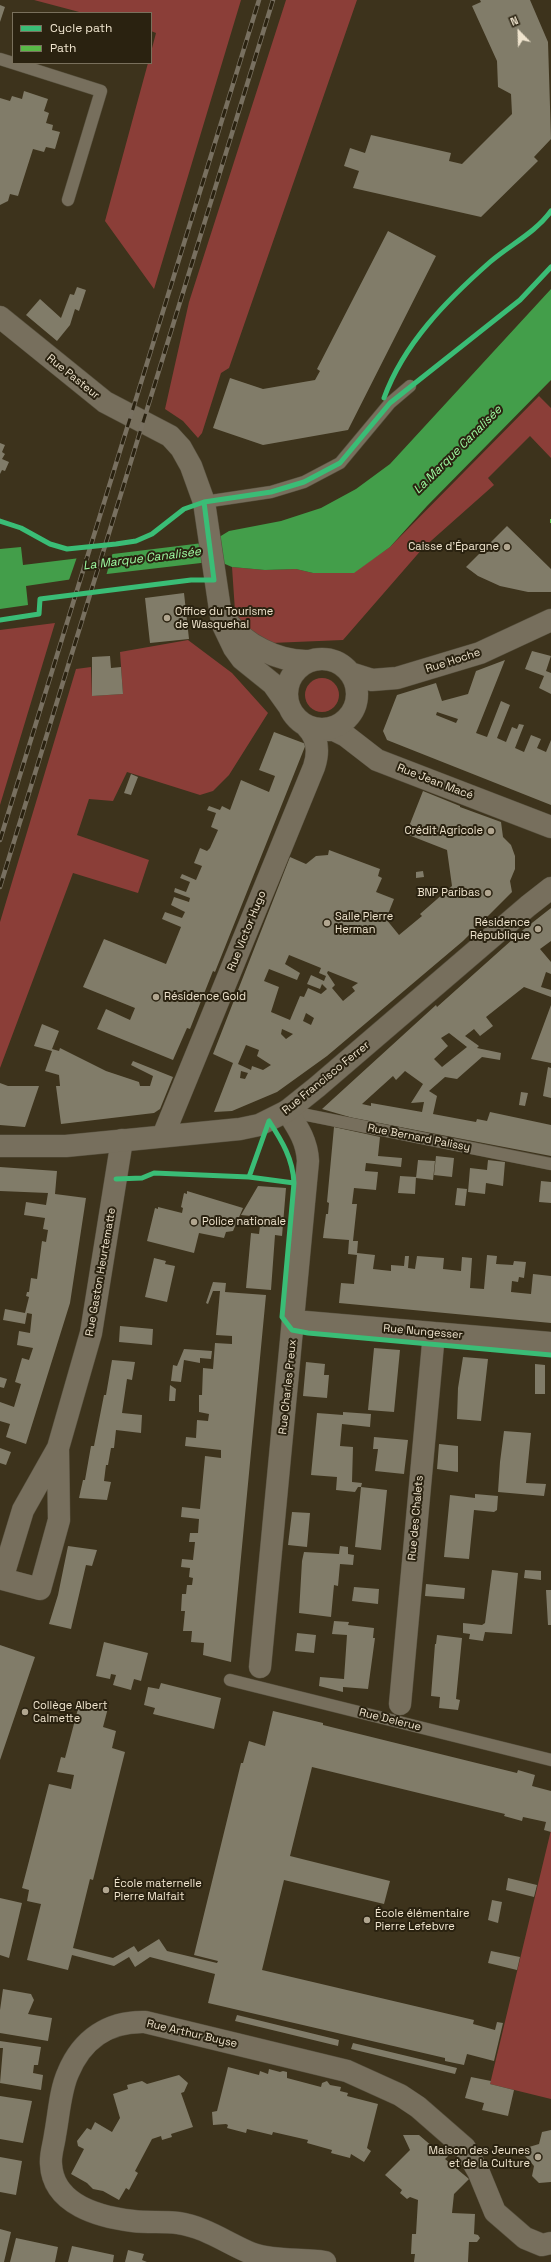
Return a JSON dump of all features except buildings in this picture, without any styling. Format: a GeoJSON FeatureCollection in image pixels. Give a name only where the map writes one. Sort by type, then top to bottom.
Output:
{"type":"FeatureCollection","features":[{"type":"Feature","properties":{"kind":"street","name":"Rue Pasteur"},"geometry":{"type":"LineString","coordinates":[[0,317],[105,402],[170,436],[181,448],[191,466],[206,512]]}},
{"type":"Feature","properties":{"kind":"street"},"geometry":{"type":"LineString","coordinates":[[206,512],[215,589],[222,624],[234,648],[242,659],[273,684],[288,705],[293,715],[315,728],[341,724],[349,716],[355,706],[357,689],[350,673],[342,665],[331,660],[319,659],[308,661],[282,657],[247,641],[227,621],[215,589]]}},
{"type":"Feature","properties":{"kind":"street","name":"Rue Hoche"},"geometry":{"type":"LineString","coordinates":[[350,673],[372,680],[397,678],[480,653],[551,620]]}},
{"type":"Feature","properties":{"kind":"street"},"geometry":{"type":"LineString","coordinates":[[288,705],[286,694],[288,682],[298,667],[308,661]]}},
{"type":"Feature","properties":{"kind":"street","name":"Rue Jean Macé"},"geometry":{"type":"LineString","coordinates":[[315,728],[334,730],[346,736],[377,760],[551,827]]}},
{"type":"Feature","properties":{"kind":"street","name":"Rue Victor Hugo"},"geometry":{"type":"LineString","coordinates":[[163,1136],[314,767],[318,753],[315,728]]}},
{"type":"Feature","properties":{"kind":"street","name":"Rue Francisco Ferrer"},"geometry":{"type":"LineString","coordinates":[[0,1146],[66,1146],[240,1129],[259,1125],[287,1111],[551,888]]}},
{"type":"Feature","properties":{"kind":"street","name":"Rue Charles Preux"},"geometry":{"type":"LineString","coordinates":[[260,1667],[308,1161],[307,1147],[302,1134],[287,1111]]}},
{"type":"Feature","properties":{"kind":"street","name":"Rue Gaston Heurtematte"},"geometry":{"type":"LineString","coordinates":[[58,1448],[59,1520],[40,1589],[2,1579],[23,1510],[58,1448],[96,1315],[122,1140]]}},
{"type":"Feature","properties":{"kind":"street","name":"Rue Nungesser"},"geometry":{"type":"LineString","coordinates":[[294,1321],[551,1343]]}},
{"type":"Feature","properties":{"kind":"street","name":"Rue des Chalets"},"geometry":{"type":"LineString","coordinates":[[400,1704],[434,1333]]}},
{"type":"Feature","properties":{"kind":"street","name":"Rue Arthur Buyse"},"geometry":{"type":"LineString","coordinates":[[325,2262],[286,2260],[254,2254],[215,2234],[179,2223],[133,2221],[111,2216],[78,2206],[67,2197],[57,2187],[50,2165],[64,2081],[73,2060],[87,2043],[111,2026],[133,2022],[145,2022],[347,2071],[377,2083],[418,2107],[465,2148],[480,2173],[495,2212],[525,2238],[544,2250]]}},
{"type":"Feature","properties":{"kind":"lane"},"geometry":{"type":"LineString","coordinates":[[0,59],[12,63]]}},
{"type":"Feature","properties":{"kind":"lane"},"geometry":{"type":"LineString","coordinates":[[16,64],[101,91],[68,200]]}},
{"type":"Feature","properties":{"kind":"lane"},"geometry":{"type":"LineString","coordinates":[[206,512],[304,482],[340,463],[390,403],[410,386]]}},
{"type":"Feature","properties":{"kind":"lane","name":"Rue Bernard Palissy"},"geometry":{"type":"LineString","coordinates":[[287,1111],[551,1164]]}},
{"type":"Feature","properties":{"kind":"lane","name":"Rue Delerue"},"geometry":{"type":"LineString","coordinates":[[230,1680],[551,1760]]}},
{"type":"Feature","properties":{"kind":"shaded area"},"geometry":{"type":"Polygon","coordinates":[[[34,0],[241,0],[154,289],[105,221],[148,64],[152,64],[152,48],[156,33],[152,31],[152,12],[79,12],[34,0]]]}},
{"type":"Feature","properties":{"kind":"shaded area"},"geometry":{"type":"Polygon","coordinates":[[[286,0],[357,0],[229,368],[221,373],[202,433],[198,438],[183,421],[165,409],[189,302],[286,0]]]}},
{"type":"Feature","properties":{"kind":"shaded area"},"geometry":{"type":"Polygon","coordinates":[[[539,396],[551,408],[551,458],[530,436],[488,478],[494,485],[423,548],[343,640],[271,643],[242,627],[235,611],[232,567],[265,570],[296,569],[313,573],[354,572],[390,547],[539,396]]]}},
{"type":"Feature","properties":{"kind":"shaded area"},"geometry":{"type":"Polygon","coordinates":[[[55,623],[0,805],[0,630],[55,623]]]}},
{"type":"Feature","properties":{"kind":"shaded area"},"geometry":{"type":"Polygon","coordinates":[[[188,640],[232,673],[268,713],[229,775],[213,791],[200,795],[127,772],[113,801],[89,799],[77,835],[149,860],[138,893],[73,873],[0,1068],[0,922],[76,669],[91,667],[92,696],[123,694],[120,652],[188,640]]]}},
{"type":"Feature","properties":{"kind":"shaded area"},"geometry":{"type":"Polygon","coordinates":[[[322,678],[334,683],[339,695],[334,707],[322,712],[310,707],[305,695],[310,683],[322,678]]]}},
{"type":"Feature","properties":{"kind":"shaded area"},"geometry":{"type":"Polygon","coordinates":[[[551,1830],[551,2099],[490,2084],[551,1830]]]}},
{"type":"Feature","properties":{"kind":"water","name":"La Marque Canalisée"},"geometry":{"type":"Polygon","coordinates":[[[551,289],[551,380],[427,506],[390,547],[354,573],[313,573],[296,569],[265,570],[232,567],[218,561],[107,574],[26,586],[28,605],[0,609],[0,549],[21,547],[23,565],[211,542],[229,531],[281,521],[321,508],[356,489],[390,464],[551,289]]]}},
{"type":"Feature","properties":{"kind":"pier"},"geometry":{"type":"Polygon","coordinates":[[[113,552],[106,576],[68,583],[77,557],[113,552]]]}},
{"type":"Feature","properties":{"kind":"railway"},"geometry":{"type":"LineString","coordinates":[[0,840],[259,0]]}},
{"type":"Feature","properties":{"kind":"railway"},"geometry":{"type":"LineString","coordinates":[[0,887],[273,0]]}},
{"type":"Feature","properties":{"kind":"cycle path"},"geometry":{"type":"LineString","coordinates":[[384,398],[403,359],[428,324],[443,307],[490,262],[538,226],[551,211]]}},
{"type":"Feature","properties":{"kind":"cycle path"},"geometry":{"type":"LineString","coordinates":[[0,521],[21,528],[50,544],[67,549],[116,544],[136,541],[152,534],[184,509],[204,502],[271,492],[304,482],[340,463],[390,403],[520,300],[551,267]]}},
{"type":"Feature","properties":{"kind":"cycle path"},"geometry":{"type":"LineString","coordinates":[[0,620],[39,614],[40,599],[191,580],[214,580],[204,502]]}},
{"type":"Feature","properties":{"kind":"cycle path"},"geometry":{"type":"LineString","coordinates":[[269,1121],[286,1150],[292,1166],[294,1183],[282,1317],[292,1330],[308,1333],[551,1355]]}},
{"type":"Feature","properties":{"kind":"cycle path"},"geometry":{"type":"LineString","coordinates":[[249,1177],[269,1121]]}},
{"type":"Feature","properties":{"kind":"cycle path"},"geometry":{"type":"LineString","coordinates":[[116,1179],[142,1178],[154,1173],[249,1177],[294,1183]]}},
{"type":"Feature","properties":{"kind":"place","name":"Caisse d'Épargne"},"geometry":{"type":"Point","coordinates":[507,547]}},
{"type":"Feature","properties":{"kind":"place","name":"Office du Tourisme de Wasquehal"},"geometry":{"type":"Point","coordinates":[167,618]}},
{"type":"Feature","properties":{"kind":"place","name":"Crédit Agricole"},"geometry":{"type":"Point","coordinates":[491,831]}},
{"type":"Feature","properties":{"kind":"place","name":"BNP Paribas"},"geometry":{"type":"Point","coordinates":[488,893]}},
{"type":"Feature","properties":{"kind":"place","name":"Salle Pierre Herman"},"geometry":{"type":"Point","coordinates":[327,923]}},
{"type":"Feature","properties":{"kind":"place","name":"Résidence République"},"geometry":{"type":"Point","coordinates":[538,929]}},
{"type":"Feature","properties":{"kind":"place","name":"Résidence Gold"},"geometry":{"type":"Point","coordinates":[156,997]}},
{"type":"Feature","properties":{"kind":"place","name":"Police nationale"},"geometry":{"type":"Point","coordinates":[194,1222]}},
{"type":"Feature","properties":{"kind":"place","name":"Collège Albert Calmette"},"geometry":{"type":"Point","coordinates":[25,1712]}},
{"type":"Feature","properties":{"kind":"place","name":"École maternelle Pierre Malfait"},"geometry":{"type":"Point","coordinates":[106,1890]}},
{"type":"Feature","properties":{"kind":"place","name":"École élémentaire Pierre Lefebvre"},"geometry":{"type":"Point","coordinates":[367,1920]}},
{"type":"Feature","properties":{"kind":"place","name":"Maison des Jeunes et de la Culture"},"geometry":{"type":"Point","coordinates":[538,2157]}}]}
